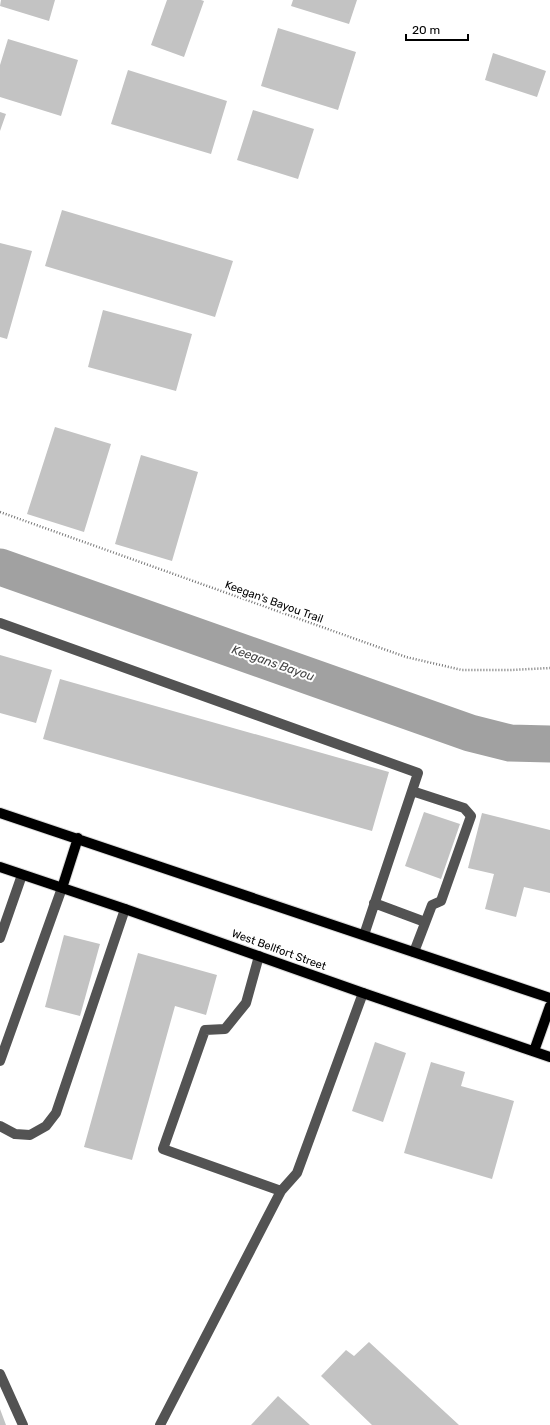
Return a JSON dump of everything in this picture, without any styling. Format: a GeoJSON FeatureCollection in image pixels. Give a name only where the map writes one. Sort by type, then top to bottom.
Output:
{"type":"FeatureCollection","features":[{"type":"Feature","properties":{"kind":"main road"},"geometry":{"type":"LineString","coordinates":[[0,813],[550,998]]}},
{"type":"Feature","properties":{"kind":"main road"},"geometry":{"type":"LineString","coordinates":[[62,888],[78,838]]}},
{"type":"Feature","properties":{"kind":"main road","name":"West Bellfort Street"},"geometry":{"type":"LineString","coordinates":[[0,867],[550,1057]]}},
{"type":"Feature","properties":{"kind":"main road"},"geometry":{"type":"LineString","coordinates":[[534,1051],[550,1006]]}},
{"type":"Feature","properties":{"kind":"lane"},"geometry":{"type":"LineString","coordinates":[[0,623],[418,773],[364,935]]}},
{"type":"Feature","properties":{"kind":"lane"},"geometry":{"type":"LineString","coordinates":[[412,791],[464,808],[471,816],[441,901],[432,905],[414,952]]}},
{"type":"Feature","properties":{"kind":"lane"},"geometry":{"type":"LineString","coordinates":[[0,938],[22,875]]}},
{"type":"Feature","properties":{"kind":"lane"},"geometry":{"type":"LineString","coordinates":[[0,1062],[62,888]]}},
{"type":"Feature","properties":{"kind":"lane"},"geometry":{"type":"LineString","coordinates":[[374,904],[426,922]]}},
{"type":"Feature","properties":{"kind":"lane"},"geometry":{"type":"LineString","coordinates":[[0,1126],[15,1134],[30,1135],[46,1126],[56,1112],[125,909]]}},
{"type":"Feature","properties":{"kind":"lane"},"geometry":{"type":"LineString","coordinates":[[259,956],[246,1003],[225,1029],[204,1030],[163,1149],[282,1191]]}},
{"type":"Feature","properties":{"kind":"lane"},"geometry":{"type":"LineString","coordinates":[[160,1425],[282,1191],[297,1173],[363,993]]}},
{"type":"Feature","properties":{"kind":"lane"},"geometry":{"type":"LineString","coordinates":[[0,1374],[23,1425]]}},
{"type":"Feature","properties":{"kind":"path","name":"Keegan's Bayou Trail"},"geometry":{"type":"LineString","coordinates":[[0,512],[406,657],[462,670],[550,668]]}},
{"type":"Feature","properties":{"kind":"building"},"geometry":{"type":"Polygon","coordinates":[[[1,0],[55,0],[49,21],[0,6],[1,0]]]}},
{"type":"Feature","properties":{"kind":"building"},"geometry":{"type":"Polygon","coordinates":[[[167,0],[204,1],[184,57],[151,45],[167,0]]]}},
{"type":"Feature","properties":{"kind":"building"},"geometry":{"type":"Polygon","coordinates":[[[293,0],[357,0],[349,24],[291,6],[293,0]]]}},
{"type":"Feature","properties":{"kind":"building"},"geometry":{"type":"Polygon","coordinates":[[[278,28],[356,52],[338,110],[261,86],[278,28]]]}},
{"type":"Feature","properties":{"kind":"building"},"geometry":{"type":"Polygon","coordinates":[[[8,39],[78,60],[61,116],[0,97],[0,65],[8,39]]]}},
{"type":"Feature","properties":{"kind":"building"},"geometry":{"type":"Polygon","coordinates":[[[493,53],[546,71],[537,97],[485,80],[493,53]]]}},
{"type":"Feature","properties":{"kind":"building"},"geometry":{"type":"Polygon","coordinates":[[[128,70],[227,101],[211,154],[111,124],[128,70]]]}},
{"type":"Feature","properties":{"kind":"building"},"geometry":{"type":"Polygon","coordinates":[[[253,110],[314,129],[298,179],[237,160],[253,110]]]}},
{"type":"Feature","properties":{"kind":"building"},"geometry":{"type":"Polygon","coordinates":[[[0,112],[6,114],[0,131],[0,112]]]}},
{"type":"Feature","properties":{"kind":"building"},"geometry":{"type":"Polygon","coordinates":[[[62,210],[233,261],[215,317],[45,266],[62,210]]]}},
{"type":"Feature","properties":{"kind":"building"},"geometry":{"type":"Polygon","coordinates":[[[0,243],[32,251],[7,339],[0,337],[0,243]]]}},
{"type":"Feature","properties":{"kind":"building"},"geometry":{"type":"Polygon","coordinates":[[[103,310],[192,334],[176,391],[88,367],[103,310]]]}},
{"type":"Feature","properties":{"kind":"building"},"geometry":{"type":"Polygon","coordinates":[[[55,427],[111,444],[84,532],[27,514],[55,427]]]}},
{"type":"Feature","properties":{"kind":"building"},"geometry":{"type":"Polygon","coordinates":[[[141,455],[198,472],[172,561],[115,544],[141,455]]]}},
{"type":"Feature","properties":{"kind":"building"},"geometry":{"type":"Polygon","coordinates":[[[0,655],[52,670],[36,723],[0,713],[0,655]]]}},
{"type":"Feature","properties":{"kind":"building"},"geometry":{"type":"Polygon","coordinates":[[[60,679],[389,772],[372,831],[43,739],[60,679]]]}},
{"type":"Feature","properties":{"kind":"building"},"geometry":{"type":"Polygon","coordinates":[[[424,812],[460,824],[441,879],[405,866],[424,812]]]}},
{"type":"Feature","properties":{"kind":"building"},"geometry":{"type":"Polygon","coordinates":[[[482,813],[550,830],[550,893],[524,887],[516,917],[485,909],[494,874],[468,868],[482,813]]]}},
{"type":"Feature","properties":{"kind":"building"},"geometry":{"type":"Polygon","coordinates":[[[64,935],[100,944],[80,1016],[45,1007],[64,935]]]}},
{"type":"Feature","properties":{"kind":"building"},"geometry":{"type":"Polygon","coordinates":[[[138,953],[217,975],[206,1015],[175,1006],[132,1160],[84,1147],[138,953]]]}},
{"type":"Feature","properties":{"kind":"building"},"geometry":{"type":"Polygon","coordinates":[[[375,1042],[406,1053],[383,1122],[352,1111],[375,1042]]]}},
{"type":"Feature","properties":{"kind":"building"},"geometry":{"type":"Polygon","coordinates":[[[431,1062],[465,1072],[461,1086],[514,1101],[492,1179],[404,1153],[431,1062]]]}},
{"type":"Feature","properties":{"kind":"building"},"geometry":{"type":"Polygon","coordinates":[[[369,1342],[459,1425],[372,1425],[321,1376],[346,1350],[354,1356],[369,1342]]]}},
{"type":"Feature","properties":{"kind":"building"},"geometry":{"type":"Polygon","coordinates":[[[278,1396],[310,1425],[251,1425],[278,1396]]]}},
{"type":"Feature","properties":{"kind":"building"},"geometry":{"type":"Polygon","coordinates":[[[0,1409],[6,1425],[0,1425],[0,1409]]]}},
{"type":"Feature","properties":{"kind":"waterway","name":"Keegans Bayou"},"geometry":{"type":"LineString","coordinates":[[0,567],[470,733],[510,743],[550,744]]}}]}
